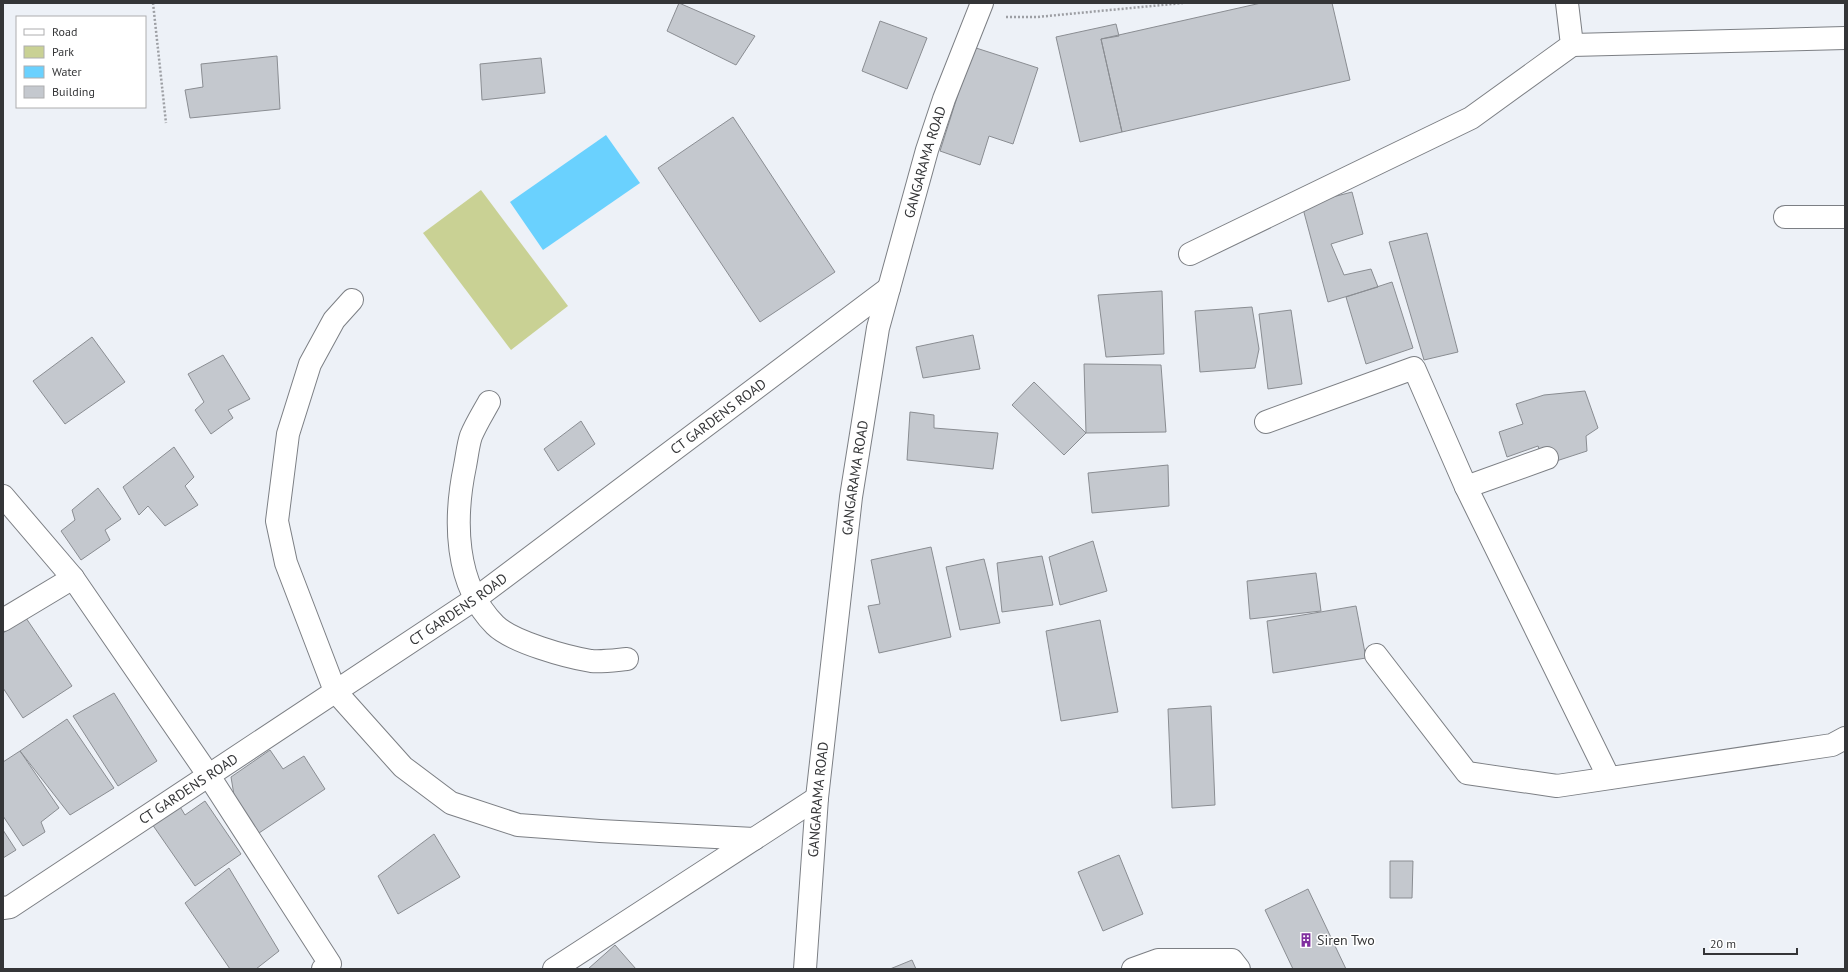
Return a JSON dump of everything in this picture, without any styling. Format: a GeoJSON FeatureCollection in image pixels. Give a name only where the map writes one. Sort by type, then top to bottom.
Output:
{"type":"FeatureCollection","features":[{"type":"Feature","properties":{"kind":"street"},"geometry":{"type":"LineString","coordinates":[[1568,3],[1572,45]]}},
{"type":"Feature","properties":{"kind":"street","name":"GANGARAMA ROAD"},"geometry":{"type":"LineString","coordinates":[[805,969],[817,798],[851,497],[878,328],[927,150],[944,99],[979,10]]}},
{"type":"Feature","properties":{"kind":"street"},"geometry":{"type":"LineString","coordinates":[[1190,254],[1471,118],[1572,45],[1845,38]]}},
{"type":"Feature","properties":{"kind":"street"},"geometry":{"type":"LineString","coordinates":[[1785,218],[1845,217]]}},
{"type":"Feature","properties":{"kind":"street","name":"CT GARDENS ROAD"},"geometry":{"type":"LineString","coordinates":[[6,913],[474,599],[889,288]]}},
{"type":"Feature","properties":{"kind":"street"},"geometry":{"type":"LineString","coordinates":[[352,300],[334,320],[310,364],[288,434],[277,521],[286,563],[335,691],[403,767],[451,803],[518,825],[754,839]]}},
{"type":"Feature","properties":{"kind":"street"},"geometry":{"type":"LineString","coordinates":[[1266,422],[1414,368],[1466,487],[1609,778]]}},
{"type":"Feature","properties":{"kind":"street"},"geometry":{"type":"LineString","coordinates":[[490,402],[471,437],[459,492],[458,527],[464,573],[474,599],[496,626],[517,638],[557,653],[592,661],[627,659]]}},
{"type":"Feature","properties":{"kind":"street"},"geometry":{"type":"LineString","coordinates":[[1466,487],[1547,458]]}},
{"type":"Feature","properties":{"kind":"street"},"geometry":{"type":"LineString","coordinates":[[3,496],[73,578],[209,776],[330,964],[323,969]]}},
{"type":"Feature","properties":{"kind":"street"},"geometry":{"type":"LineString","coordinates":[[3,620],[73,578]]}},
{"type":"Feature","properties":{"kind":"street"},"geometry":{"type":"LineString","coordinates":[[1376,655],[1467,773],[1557,786],[1832,745],[1845,738]]}},
{"type":"Feature","properties":{"kind":"street"},"geometry":{"type":"LineString","coordinates":[[554,969],[817,798]]}},
{"type":"Feature","properties":{"kind":"street"},"geometry":{"type":"LineString","coordinates":[[1132,969],[1158,960],[1232,960],[1239,969]]}},
{"type":"Feature","properties":{"kind":"path"},"geometry":{"type":"LineString","coordinates":[[152,3],[166,123]]}},
{"type":"Feature","properties":{"kind":"path"},"geometry":{"type":"LineString","coordinates":[[979,10],[1036,17],[1183,3]]}},
{"type":"Feature","properties":{"kind":"green space"},"geometry":{"type":"Polygon","coordinates":[[[481,190],[568,306],[511,350],[423,233],[481,190]]]}},
{"type":"Feature","properties":{"kind":"water"},"geometry":{"type":"Polygon","coordinates":[[[606,135],[640,183],[543,250],[510,202],[606,135]]]}},
{"type":"Feature","properties":{"kind":"building"},"geometry":{"type":"Polygon","coordinates":[[[679,3],[755,36],[736,65],[667,31],[679,3]]]}},
{"type":"Feature","properties":{"kind":"building"},"geometry":{"type":"Polygon","coordinates":[[[1261,3],[1332,3],[1350,80],[1122,132],[1101,39],[1261,3]]]}},
{"type":"Feature","properties":{"kind":"building"},"geometry":{"type":"Polygon","coordinates":[[[880,21],[927,38],[907,89],[862,71],[880,21]]]}},
{"type":"Feature","properties":{"kind":"building"},"geometry":{"type":"Polygon","coordinates":[[[1116,24],[1119,36],[1101,39],[1122,132],[1080,142],[1056,37],[1116,24]]]}},
{"type":"Feature","properties":{"kind":"building"},"geometry":{"type":"Polygon","coordinates":[[[973,47],[1038,68],[1013,144],[989,136],[980,165],[940,151],[973,47]]]}},
{"type":"Feature","properties":{"kind":"building"},"geometry":{"type":"Polygon","coordinates":[[[277,56],[280,109],[190,118],[185,90],[203,87],[201,64],[277,56]]]}},
{"type":"Feature","properties":{"kind":"building"},"geometry":{"type":"Polygon","coordinates":[[[541,58],[545,93],[482,100],[480,64],[541,58]]]}},
{"type":"Feature","properties":{"kind":"building"},"geometry":{"type":"Polygon","coordinates":[[[733,117],[835,272],[760,322],[658,168],[733,117]]]}},
{"type":"Feature","properties":{"kind":"building"},"geometry":{"type":"Polygon","coordinates":[[[1352,192],[1363,234],[1331,244],[1344,275],[1371,269],[1378,287],[1328,302],[1302,205],[1352,192]]]}},
{"type":"Feature","properties":{"kind":"building"},"geometry":{"type":"Polygon","coordinates":[[[1427,233],[1458,352],[1424,360],[1389,242],[1427,233]]]}},
{"type":"Feature","properties":{"kind":"building"},"geometry":{"type":"Polygon","coordinates":[[[1392,282],[1413,348],[1366,364],[1346,297],[1392,282]]]}},
{"type":"Feature","properties":{"kind":"building"},"geometry":{"type":"Polygon","coordinates":[[[1162,291],[1164,354],[1106,357],[1098,295],[1162,291]]]}},
{"type":"Feature","properties":{"kind":"building"},"geometry":{"type":"Polygon","coordinates":[[[1252,307],[1259,349],[1255,368],[1200,372],[1195,311],[1252,307]]]}},
{"type":"Feature","properties":{"kind":"building"},"geometry":{"type":"Polygon","coordinates":[[[1291,310],[1302,384],[1268,389],[1259,314],[1291,310]]]}},
{"type":"Feature","properties":{"kind":"building"},"geometry":{"type":"Polygon","coordinates":[[[973,335],[980,369],[923,378],[916,347],[973,335]]]}},
{"type":"Feature","properties":{"kind":"building"},"geometry":{"type":"Polygon","coordinates":[[[92,337],[125,382],[65,424],[33,381],[92,337]]]}},
{"type":"Feature","properties":{"kind":"building"},"geometry":{"type":"Polygon","coordinates":[[[223,355],[250,399],[228,410],[233,418],[211,434],[195,410],[204,402],[188,374],[223,355]]]}},
{"type":"Feature","properties":{"kind":"building"},"geometry":{"type":"Polygon","coordinates":[[[1084,364],[1161,365],[1166,432],[1086,433],[1084,364]]]}},
{"type":"Feature","properties":{"kind":"building"},"geometry":{"type":"Polygon","coordinates":[[[1034,382],[1086,433],[1064,455],[1012,405],[1034,382]]]}},
{"type":"Feature","properties":{"kind":"building"},"geometry":{"type":"Polygon","coordinates":[[[1585,391],[1598,428],[1586,436],[1587,451],[1544,465],[1538,446],[1507,457],[1499,432],[1523,424],[1516,404],[1544,395],[1585,391]]]}},
{"type":"Feature","properties":{"kind":"building"},"geometry":{"type":"Polygon","coordinates":[[[910,412],[934,415],[934,428],[998,433],[993,469],[907,460],[910,412]]]}},
{"type":"Feature","properties":{"kind":"building"},"geometry":{"type":"Polygon","coordinates":[[[581,421],[595,444],[558,471],[544,449],[581,421]]]}},
{"type":"Feature","properties":{"kind":"building"},"geometry":{"type":"Polygon","coordinates":[[[174,447],[194,477],[185,486],[198,505],[165,526],[148,506],[139,515],[123,487],[174,447]]]}},
{"type":"Feature","properties":{"kind":"building"},"geometry":{"type":"Polygon","coordinates":[[[1168,465],[1169,506],[1092,513],[1088,473],[1168,465]]]}},
{"type":"Feature","properties":{"kind":"building"},"geometry":{"type":"Polygon","coordinates":[[[98,488],[121,519],[105,530],[110,540],[81,560],[61,531],[75,520],[72,510],[98,488]]]}},
{"type":"Feature","properties":{"kind":"building"},"geometry":{"type":"Polygon","coordinates":[[[1093,541],[1107,591],[1060,605],[1049,557],[1093,541]]]}},
{"type":"Feature","properties":{"kind":"building"},"geometry":{"type":"Polygon","coordinates":[[[931,547],[951,637],[879,653],[868,606],[880,604],[871,560],[931,547]]]}},
{"type":"Feature","properties":{"kind":"building"},"geometry":{"type":"Polygon","coordinates":[[[1042,556],[1053,605],[1002,612],[997,563],[1042,556]]]}},
{"type":"Feature","properties":{"kind":"building"},"geometry":{"type":"Polygon","coordinates":[[[984,559],[1000,623],[960,630],[946,567],[984,559]]]}},
{"type":"Feature","properties":{"kind":"building"},"geometry":{"type":"Polygon","coordinates":[[[1316,573],[1321,611],[1250,619],[1247,581],[1316,573]]]}},
{"type":"Feature","properties":{"kind":"building"},"geometry":{"type":"Polygon","coordinates":[[[1356,606],[1366,658],[1273,673],[1267,621],[1356,606]]]}},
{"type":"Feature","properties":{"kind":"building"},"geometry":{"type":"Polygon","coordinates":[[[26,618],[72,686],[23,718],[3,688],[3,633],[26,618]]]}},
{"type":"Feature","properties":{"kind":"building"},"geometry":{"type":"Polygon","coordinates":[[[1100,620],[1118,712],[1061,721],[1046,631],[1100,620]]]}},
{"type":"Feature","properties":{"kind":"building"},"geometry":{"type":"Polygon","coordinates":[[[114,693],[157,761],[118,786],[73,716],[114,693]]]}},
{"type":"Feature","properties":{"kind":"building"},"geometry":{"type":"Polygon","coordinates":[[[1211,706],[1215,805],[1172,808],[1168,709],[1211,706]]]}},
{"type":"Feature","properties":{"kind":"building"},"geometry":{"type":"Polygon","coordinates":[[[67,719],[114,788],[70,815],[20,751],[67,719]]]}},
{"type":"Feature","properties":{"kind":"building"},"geometry":{"type":"Polygon","coordinates":[[[270,750],[283,769],[304,756],[325,789],[259,833],[234,795],[231,777],[270,750]]]}},
{"type":"Feature","properties":{"kind":"building"},"geometry":{"type":"Polygon","coordinates":[[[20,751],[59,808],[41,822],[45,832],[23,846],[3,816],[3,762],[20,751]]]}},
{"type":"Feature","properties":{"kind":"building"},"geometry":{"type":"Polygon","coordinates":[[[205,801],[241,854],[195,886],[152,824],[179,805],[185,815],[205,801]]]}},
{"type":"Feature","properties":{"kind":"building"},"geometry":{"type":"Polygon","coordinates":[[[3,830],[16,850],[3,858],[3,830]]]}},
{"type":"Feature","properties":{"kind":"building"},"geometry":{"type":"Polygon","coordinates":[[[434,834],[460,877],[398,914],[378,876],[434,834]]]}},
{"type":"Feature","properties":{"kind":"building"},"geometry":{"type":"Polygon","coordinates":[[[1119,855],[1143,914],[1103,931],[1078,872],[1119,855]]]}},
{"type":"Feature","properties":{"kind":"building"},"geometry":{"type":"Polygon","coordinates":[[[1390,861],[1413,861],[1412,898],[1390,898],[1390,861]]]}},
{"type":"Feature","properties":{"kind":"building"},"geometry":{"type":"Polygon","coordinates":[[[229,868],[279,951],[256,969],[230,969],[185,903],[229,868]]]}},
{"type":"Feature","properties":{"kind":"building","name":"Siren Two"},"geometry":{"type":"Polygon","coordinates":[[[1308,889],[1346,969],[1293,969],[1265,910],[1308,889]]]}},
{"type":"Feature","properties":{"kind":"building"},"geometry":{"type":"Polygon","coordinates":[[[615,945],[636,969],[588,969],[615,945]]]}},
{"type":"Feature","properties":{"kind":"building"},"geometry":{"type":"Polygon","coordinates":[[[912,960],[916,969],[890,969],[912,960]]]}},
{"type":"Feature","properties":{"kind":"place","name":"Siren Two"},"geometry":{"type":"Point","coordinates":[1306,940]}}]}
